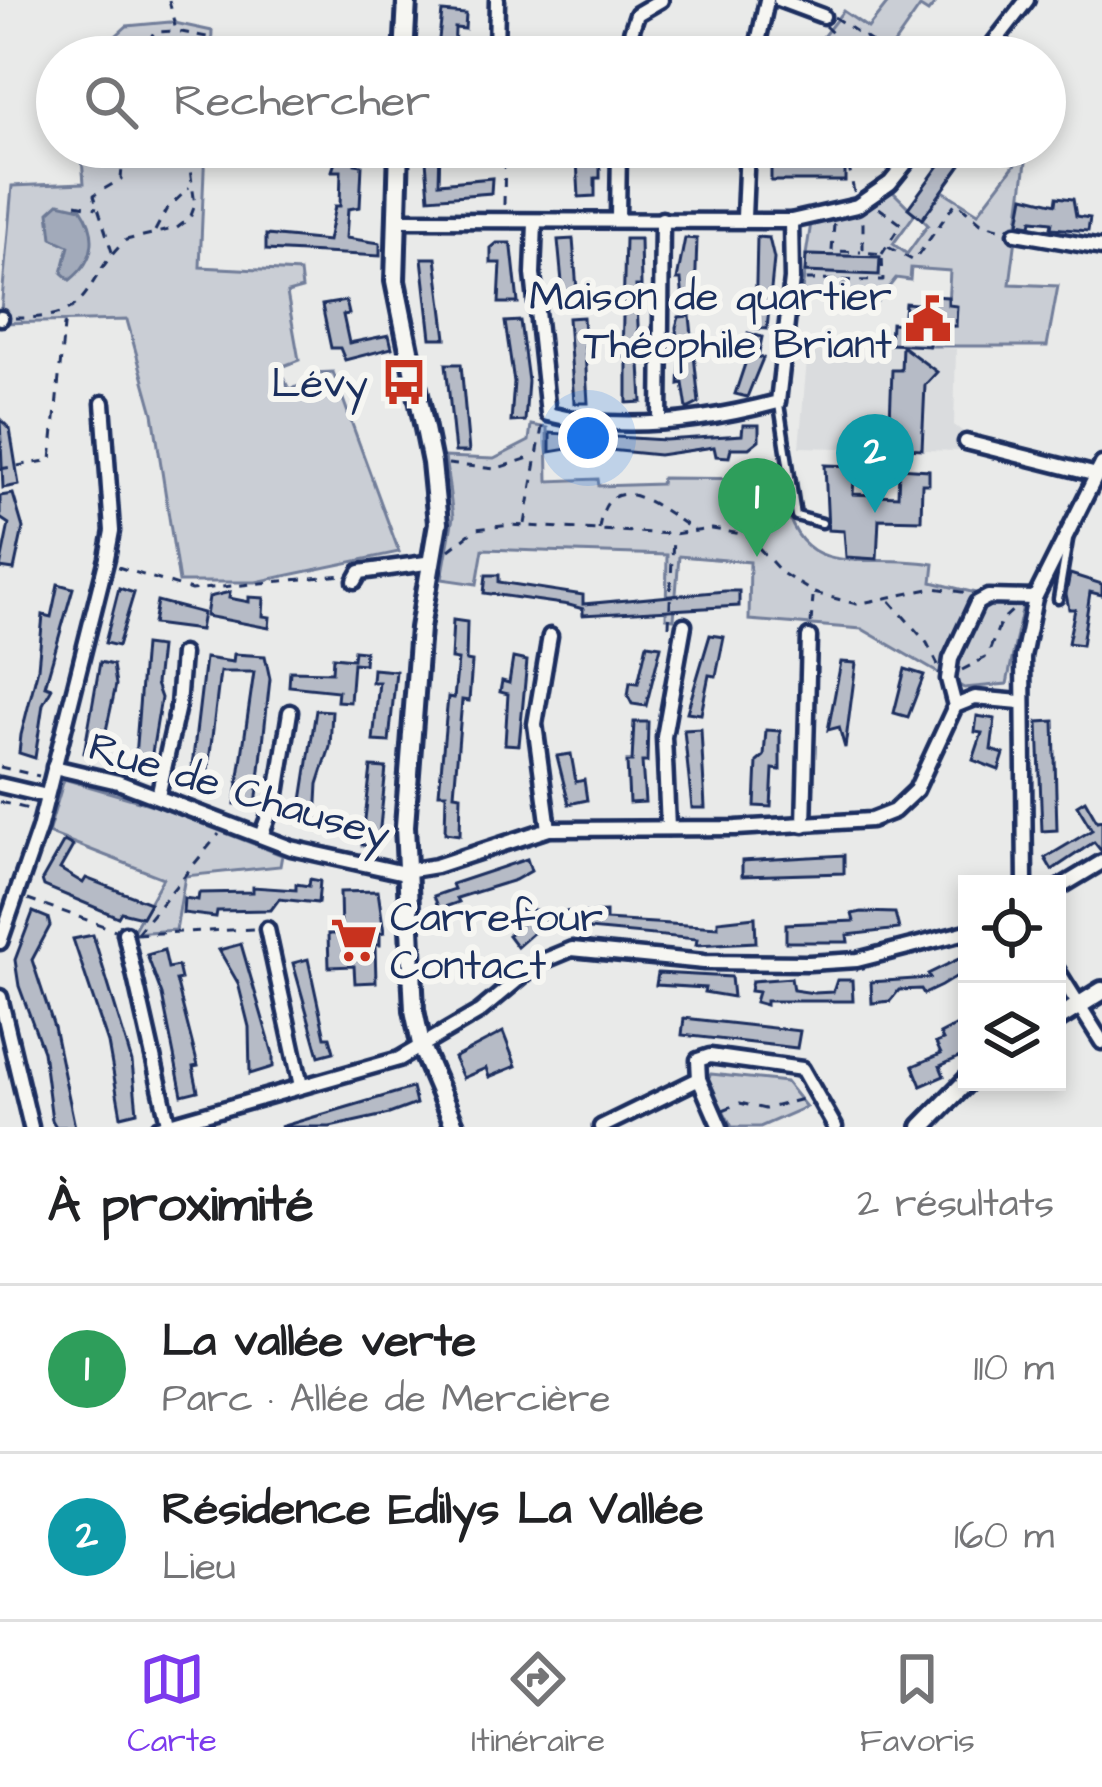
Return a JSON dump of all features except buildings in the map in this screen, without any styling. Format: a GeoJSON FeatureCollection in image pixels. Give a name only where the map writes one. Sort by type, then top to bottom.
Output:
{"type":"FeatureCollection","features":[{"type":"Feature","properties":{"kind":"street"},"geometry":{"type":"LineString","coordinates":[[405,36],[407,0]]}},
{"type":"Feature","properties":{"kind":"street"},"geometry":{"type":"LineString","coordinates":[[496,36],[497,0]]}},
{"type":"Feature","properties":{"kind":"street"},"geometry":{"type":"LineString","coordinates":[[630,36],[637,14],[661,0]]}},
{"type":"Feature","properties":{"kind":"street"},"geometry":{"type":"LineString","coordinates":[[759,36],[767,0]]}},
{"type":"Feature","properties":{"kind":"street"},"geometry":{"type":"LineString","coordinates":[[779,0],[823,16]]}},
{"type":"Feature","properties":{"kind":"street"},"geometry":{"type":"LineString","coordinates":[[997,36],[1023,0]]}},
{"type":"Feature","properties":{"kind":"street"},"geometry":{"type":"LineString","coordinates":[[398,168],[394,220],[402,324],[432,463],[439,523],[408,778],[406,870],[414,1010],[422,1048],[454,1127]]}},
{"type":"Feature","properties":{"kind":"street"},"geometry":{"type":"LineString","coordinates":[[618,218],[619,168]]}},
{"type":"Feature","properties":{"kind":"street"},"geometry":{"type":"LineString","coordinates":[[744,217],[746,168]]}},
{"type":"Feature","properties":{"kind":"street"},"geometry":{"type":"LineString","coordinates":[[394,220],[791,220],[857,206],[903,168]]}},
{"type":"Feature","properties":{"kind":"street"},"geometry":{"type":"LineString","coordinates":[[660,422],[662,219]]}},
{"type":"Feature","properties":{"kind":"street"},"geometry":{"type":"LineString","coordinates":[[536,223],[534,288],[548,414],[660,422],[778,402],[792,279],[791,220]]}},
{"type":"Feature","properties":{"kind":"street"},"geometry":{"type":"LineString","coordinates":[[1016,232],[1102,248]]}},
{"type":"Feature","properties":{"kind":"street"},"geometry":{"type":"LineString","coordinates":[[0,942],[43,813],[107,558],[112,531],[104,404]]}},
{"type":"Feature","properties":{"kind":"street"},"geometry":{"type":"LineString","coordinates":[[966,442],[1100,470],[1035,598],[1020,702],[1025,875]]}},
{"type":"Feature","properties":{"kind":"street"},"geometry":{"type":"LineString","coordinates":[[356,581],[360,572],[433,562]]}},
{"type":"Feature","properties":{"kind":"street"},"geometry":{"type":"LineString","coordinates":[[406,870],[436,866],[549,829],[854,824],[894,811],[924,776],[955,706],[949,673],[959,638],[982,599],[1035,598]]}},
{"type":"Feature","properties":{"kind":"street"},"geometry":{"type":"LineString","coordinates":[[668,829],[664,737],[677,625]]}},
{"type":"Feature","properties":{"kind":"street"},"geometry":{"type":"LineString","coordinates":[[549,829],[536,724],[550,636]]}},
{"type":"Feature","properties":{"kind":"street"},"geometry":{"type":"LineString","coordinates":[[804,825],[809,637]]}},
{"type":"Feature","properties":{"kind":"street"},"geometry":{"type":"LineString","coordinates":[[158,796],[178,706],[182,654]]}},
{"type":"Feature","properties":{"kind":"street"},"geometry":{"type":"LineString","coordinates":[[955,706],[975,698],[1020,702]]}},
{"type":"Feature","properties":{"kind":"street"},"geometry":{"type":"LineString","coordinates":[[261,836],[277,794],[290,712]]}},
{"type":"Feature","properties":{"kind":"street","name":"Rue de Chausey"},"geometry":{"type":"LineString","coordinates":[[53,773],[158,796],[319,856],[406,870]]}},
{"type":"Feature","properties":{"kind":"street"},"geometry":{"type":"LineString","coordinates":[[0,785],[47,796]]}},
{"type":"Feature","properties":{"kind":"street"},"geometry":{"type":"LineString","coordinates":[[1066,884],[1102,862]]}},
{"type":"Feature","properties":{"kind":"street"},"geometry":{"type":"LineString","coordinates":[[266,929],[301,1086]]}},
{"type":"Feature","properties":{"kind":"street"},"geometry":{"type":"LineString","coordinates":[[131,934],[165,1126],[422,1048],[538,963],[572,949],[704,962],[808,963],[857,960],[958,934]]}},
{"type":"Feature","properties":{"kind":"street"},"geometry":{"type":"LineString","coordinates":[[1066,982],[1102,1042]]}},
{"type":"Feature","properties":{"kind":"street"},"geometry":{"type":"LineString","coordinates":[[1066,1013],[1102,991]]}},
{"type":"Feature","properties":{"kind":"street"},"geometry":{"type":"LineString","coordinates":[[0,997],[3,1028],[31,1127]]}},
{"type":"Feature","properties":{"kind":"street"},"geometry":{"type":"LineString","coordinates":[[717,1121],[699,1079],[697,1065],[704,1057],[802,1069],[835,1127]]}},
{"type":"Feature","properties":{"kind":"street"},"geometry":{"type":"LineString","coordinates":[[601,1127],[699,1079]]}},
{"type":"Feature","properties":{"kind":"street"},"geometry":{"type":"LineString","coordinates":[[922,1127],[958,1090]]}},
{"type":"Feature","properties":{"kind":"lane"},"geometry":{"type":"LineString","coordinates":[[778,402],[796,516],[822,523]]}},
{"type":"Feature","properties":{"kind":"lane"},"geometry":{"type":"LineString","coordinates":[[1058,599],[1069,537]]}},
{"type":"Feature","properties":{"kind":"path"},"geometry":{"type":"LineString","coordinates":[[169,0],[176,31]]}},
{"type":"Feature","properties":{"kind":"path"},"geometry":{"type":"LineString","coordinates":[[829,36],[823,16],[838,17],[865,36]]}},
{"type":"Feature","properties":{"kind":"path"},"geometry":{"type":"LineString","coordinates":[[152,36],[176,31],[202,36]]}},
{"type":"Feature","properties":{"kind":"path"},"geometry":{"type":"LineString","coordinates":[[112,254],[94,195],[121,179],[122,168]]}},
{"type":"Feature","properties":{"kind":"path"},"geometry":{"type":"LineString","coordinates":[[1,318],[65,315],[83,301],[112,254],[126,241],[177,228],[190,218],[195,205],[190,168]]}},
{"type":"Feature","properties":{"kind":"path"},"geometry":{"type":"LineString","coordinates":[[503,219],[504,168]]}},
{"type":"Feature","properties":{"kind":"path"},"geometry":{"type":"LineString","coordinates":[[849,168],[857,206]]}},
{"type":"Feature","properties":{"kind":"path"},"geometry":{"type":"LineString","coordinates":[[154,233],[166,210],[191,186]]}},
{"type":"Feature","properties":{"kind":"path"},"geometry":{"type":"LineString","coordinates":[[886,247],[914,261],[956,202],[981,223],[1016,232]]}},
{"type":"Feature","properties":{"kind":"path"},"geometry":{"type":"LineString","coordinates":[[76,205],[99,208]]}},
{"type":"Feature","properties":{"kind":"path"},"geometry":{"type":"LineString","coordinates":[[792,279],[883,281],[881,254],[901,224],[875,206],[863,213],[863,252]]}},
{"type":"Feature","properties":{"kind":"path"},"geometry":{"type":"LineString","coordinates":[[835,213],[832,251],[881,254]]}},
{"type":"Feature","properties":{"kind":"path"},"geometry":{"type":"LineString","coordinates":[[0,469],[51,460],[65,315]]}},
{"type":"Feature","properties":{"kind":"path"},"geometry":{"type":"LineString","coordinates":[[525,526],[534,456],[548,414]]}},
{"type":"Feature","properties":{"kind":"path"},"geometry":{"type":"LineString","coordinates":[[747,535],[776,490],[787,448]]}},
{"type":"Feature","properties":{"kind":"path"},"geometry":{"type":"LineString","coordinates":[[432,463],[495,469],[534,456]]}},
{"type":"Feature","properties":{"kind":"path"},"geometry":{"type":"LineString","coordinates":[[599,529],[607,503],[615,496],[634,495],[653,498],[695,530]]}},
{"type":"Feature","properties":{"kind":"path"},"geometry":{"type":"LineString","coordinates":[[433,562],[476,529],[525,526],[673,534],[695,530],[747,535],[782,573],[814,593],[857,604],[934,588],[982,599]]}},
{"type":"Feature","properties":{"kind":"path"},"geometry":{"type":"LineString","coordinates":[[673,534],[677,625]]}},
{"type":"Feature","properties":{"kind":"path"},"geometry":{"type":"LineString","coordinates":[[107,558],[124,569],[191,590],[339,573],[356,581]]}},
{"type":"Feature","properties":{"kind":"path"},"geometry":{"type":"LineString","coordinates":[[809,637],[814,593]]}},
{"type":"Feature","properties":{"kind":"path"},"geometry":{"type":"LineString","coordinates":[[888,599],[949,673],[976,667],[988,657],[1001,621],[1035,598]]}},
{"type":"Feature","properties":{"kind":"path"},"geometry":{"type":"LineString","coordinates":[[0,767],[53,773]]}},
{"type":"Feature","properties":{"kind":"path"},"geometry":{"type":"LineString","coordinates":[[0,802],[43,813]]}},
{"type":"Feature","properties":{"kind":"path"},"geometry":{"type":"LineString","coordinates":[[131,934],[228,824]]}},
{"type":"Feature","properties":{"kind":"path"},"geometry":{"type":"LineString","coordinates":[[16,894],[131,934],[266,929]]}},
{"type":"Feature","properties":{"kind":"path"},"geometry":{"type":"LineString","coordinates":[[717,1121],[740,1103],[765,1109],[820,1095]]}},
{"type":"Feature","properties":{"kind":"shaded area"},"geometry":{"type":"Polygon","coordinates":[[[890,0],[938,0],[928,12],[920,7],[900,36],[824,36],[843,11],[868,28],[890,0]]]}},
{"type":"Feature","properties":{"kind":"shaded area"},"geometry":{"type":"Polygon","coordinates":[[[170,22],[212,31],[212,36],[116,36],[127,26],[170,22]]]}},
{"type":"Feature","properties":{"kind":"shaded area"},"geometry":{"type":"Polygon","coordinates":[[[83,168],[204,168],[200,267],[300,272],[302,289],[287,293],[299,360],[278,368],[289,389],[315,382],[313,373],[333,372],[399,552],[256,582],[179,582],[153,413],[127,320],[0,323],[12,186],[84,183],[83,168]]]}},
{"type":"Feature","properties":{"kind":"shaded area"},"geometry":{"type":"Polygon","coordinates":[[[1012,168],[1025,168],[1010,284],[1058,286],[1047,346],[929,346],[929,334],[946,335],[947,326],[956,326],[948,305],[950,271],[911,268],[910,280],[896,278],[878,301],[801,296],[805,272],[879,274],[879,257],[806,255],[811,223],[858,213],[891,190],[915,214],[893,244],[907,254],[928,225],[922,219],[943,191],[978,213],[1012,168]]]}},
{"type":"Feature","properties":{"kind":"shaded area"},"geometry":{"type":"Polygon","coordinates":[[[809,339],[956,349],[954,425],[966,434],[962,451],[799,447],[809,339]]]}},
{"type":"Feature","properties":{"kind":"shaded area"},"geometry":{"type":"Polygon","coordinates":[[[531,425],[547,428],[548,481],[598,479],[599,486],[661,484],[662,478],[780,479],[799,536],[814,550],[833,558],[934,564],[932,582],[1023,605],[1007,684],[964,688],[862,629],[749,620],[750,562],[679,556],[674,619],[666,618],[667,555],[483,549],[477,584],[442,579],[453,517],[445,457],[494,459],[529,441],[531,425]]]}},
{"type":"Feature","properties":{"kind":"shaded area"},"geometry":{"type":"Polygon","coordinates":[[[64,779],[156,806],[282,855],[280,866],[185,876],[176,930],[132,933],[163,878],[48,833],[64,779]]]}},
{"type":"Feature","properties":{"kind":"shaded area"},"geometry":{"type":"Polygon","coordinates":[[[711,1074],[786,1082],[806,1107],[760,1127],[732,1127],[707,1080],[711,1074]]]}},
{"type":"Feature","properties":{"kind":"water"},"geometry":{"type":"Polygon","coordinates":[[[59,203],[81,208],[92,236],[85,264],[70,280],[62,273],[69,246],[52,238],[49,212],[59,203]]]}},
{"type":"Feature","properties":{"kind":"place","name":"Maison de quartier Théophile Briant"},"geometry":{"type":"Point","coordinates":[928,319]}},
{"type":"Feature","properties":{"kind":"place","name":"Lévy"},"geometry":{"type":"Point","coordinates":[404,382]}},
{"type":"Feature","properties":{"kind":"place","name":"Résidence Edilys La Vallée"},"geometry":{"type":"Point","coordinates":[875,513]}},
{"type":"Feature","properties":{"kind":"place","name":"La vallée verte"},"geometry":{"type":"Point","coordinates":[757,557]}},
{"type":"Feature","properties":{"kind":"place","name":"Carrefour Contact"},"geometry":{"type":"Point","coordinates":[354,940]}}]}
